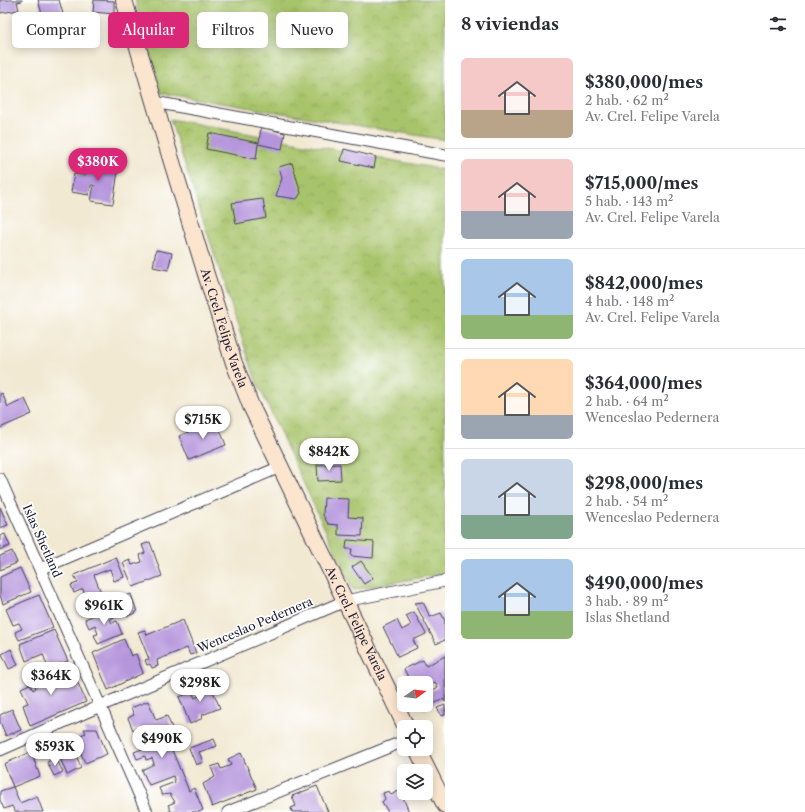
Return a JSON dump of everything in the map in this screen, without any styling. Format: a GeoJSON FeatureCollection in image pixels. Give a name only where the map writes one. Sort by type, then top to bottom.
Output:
{"type":"FeatureCollection","features":[{"type":"Feature","properties":{"kind":"main road","name":"Av. Crel. Felipe Varela"},"geometry":{"type":"LineString","coordinates":[[124,0],[234,363],[251,406],[403,720]]}},
{"type":"Feature","properties":{"kind":"main road"},"geometry":{"type":"LineString","coordinates":[[420,756],[445,805]]}},
{"type":"Feature","properties":{"kind":"street"},"geometry":{"type":"LineString","coordinates":[[154,102],[445,155]]}},
{"type":"Feature","properties":{"kind":"street"},"geometry":{"type":"LineString","coordinates":[[40,569],[280,467]]}},
{"type":"Feature","properties":{"kind":"street","name":"Islas Shetland"},"geometry":{"type":"LineString","coordinates":[[0,479],[146,812]]}},
{"type":"Feature","properties":{"kind":"street","name":"Wenceslao Pedernera"},"geometry":{"type":"LineString","coordinates":[[0,750],[345,601],[445,581]]}},
{"type":"Feature","properties":{"kind":"street"},"geometry":{"type":"LineString","coordinates":[[228,812],[397,744]]}},
{"type":"Feature","properties":{"kind":"green space"},"geometry":{"type":"Polygon","coordinates":[[[135,0],[445,0],[445,140],[161,93],[148,48],[189,48],[189,12],[138,12],[135,0]]]}},
{"type":"Feature","properties":{"kind":"green space"},"geometry":{"type":"Polygon","coordinates":[[[170,119],[445,170],[445,573],[353,590],[255,378],[170,119]]]}},
{"type":"Feature","properties":{"kind":"building"},"geometry":{"type":"Polygon","coordinates":[[[0,0],[22,1],[17,2],[19,10],[0,13],[0,0]]]}},
{"type":"Feature","properties":{"kind":"building"},"geometry":{"type":"Polygon","coordinates":[[[38,0],[59,0],[62,12],[42,12],[38,0]]]}},
{"type":"Feature","properties":{"kind":"building"},"geometry":{"type":"Polygon","coordinates":[[[94,0],[114,1],[114,12],[108,12],[108,13],[93,12],[94,0]]]}},
{"type":"Feature","properties":{"kind":"building"},"geometry":{"type":"Polygon","coordinates":[[[261,127],[285,133],[282,149],[258,144],[256,159],[206,149],[209,133],[259,143],[261,127]]]}},
{"type":"Feature","properties":{"kind":"building"},"geometry":{"type":"Polygon","coordinates":[[[344,149],[376,157],[374,168],[341,161],[344,149]]]}},
{"type":"Feature","properties":{"kind":"building"},"geometry":{"type":"Polygon","coordinates":[[[87,160],[119,165],[113,204],[91,201],[94,185],[91,185],[89,195],[71,192],[74,174],[85,175],[87,160]]]}},
{"type":"Feature","properties":{"kind":"building"},"geometry":{"type":"Polygon","coordinates":[[[292,163],[301,193],[297,199],[276,196],[282,178],[279,167],[292,163]]]}},
{"type":"Feature","properties":{"kind":"building"},"geometry":{"type":"Polygon","coordinates":[[[263,199],[266,218],[236,224],[232,203],[263,199]]]}},
{"type":"Feature","properties":{"kind":"building"},"geometry":{"type":"Polygon","coordinates":[[[156,250],[172,253],[168,270],[153,267],[156,250]]]}},
{"type":"Feature","properties":{"kind":"building"},"geometry":{"type":"Polygon","coordinates":[[[2,393],[8,407],[25,399],[32,414],[0,428],[0,394],[2,393]]]}},
{"type":"Feature","properties":{"kind":"building"},"geometry":{"type":"Polygon","coordinates":[[[216,420],[226,445],[189,460],[179,436],[216,420]]]}},
{"type":"Feature","properties":{"kind":"building"},"geometry":{"type":"Polygon","coordinates":[[[340,464],[341,480],[318,481],[317,465],[340,464]]]}},
{"type":"Feature","properties":{"kind":"building"},"geometry":{"type":"Polygon","coordinates":[[[324,498],[349,499],[348,517],[363,518],[362,536],[338,535],[338,525],[328,524],[323,515],[324,498]]]}},
{"type":"Feature","properties":{"kind":"building"},"geometry":{"type":"Polygon","coordinates":[[[0,507],[8,525],[0,528],[0,507]]]}},
{"type":"Feature","properties":{"kind":"building"},"geometry":{"type":"Polygon","coordinates":[[[5,534],[10,546],[0,550],[0,536],[5,534]]]}},
{"type":"Feature","properties":{"kind":"building"},"geometry":{"type":"Polygon","coordinates":[[[347,540],[374,542],[373,558],[351,556],[352,549],[346,549],[347,540]]]}},
{"type":"Feature","properties":{"kind":"building"},"geometry":{"type":"Polygon","coordinates":[[[150,542],[162,576],[133,587],[123,563],[130,560],[132,565],[142,562],[140,555],[145,553],[142,545],[150,542]]]}},
{"type":"Feature","properties":{"kind":"building"},"geometry":{"type":"Polygon","coordinates":[[[12,551],[17,563],[0,570],[0,556],[12,551]]]}},
{"type":"Feature","properties":{"kind":"building"},"geometry":{"type":"Polygon","coordinates":[[[116,557],[124,577],[114,581],[110,569],[94,575],[106,605],[93,610],[91,605],[82,608],[79,601],[86,599],[83,589],[74,593],[71,585],[78,583],[74,575],[116,557]]]}},
{"type":"Feature","properties":{"kind":"building"},"geometry":{"type":"Polygon","coordinates":[[[361,561],[373,578],[364,584],[352,567],[361,561]]]}},
{"type":"Feature","properties":{"kind":"building"},"geometry":{"type":"Polygon","coordinates":[[[20,568],[31,592],[3,604],[0,595],[0,577],[20,568]]]}},
{"type":"Feature","properties":{"kind":"building"},"geometry":{"type":"Polygon","coordinates":[[[131,594],[137,612],[128,616],[121,598],[131,594]]]}},
{"type":"Feature","properties":{"kind":"building"},"geometry":{"type":"Polygon","coordinates":[[[39,595],[53,627],[19,640],[15,632],[22,629],[19,623],[13,625],[6,609],[39,595]]]}},
{"type":"Feature","properties":{"kind":"building"},"geometry":{"type":"Polygon","coordinates":[[[423,602],[430,617],[441,613],[445,621],[445,640],[436,644],[415,603],[423,602]]]}},
{"type":"Feature","properties":{"kind":"building"},"geometry":{"type":"Polygon","coordinates":[[[111,608],[115,617],[110,619],[112,623],[117,621],[122,634],[98,644],[94,635],[98,634],[95,625],[89,628],[85,619],[111,608]]]}},
{"type":"Feature","properties":{"kind":"building"},"geometry":{"type":"Polygon","coordinates":[[[414,612],[426,634],[413,640],[417,648],[398,657],[383,627],[397,620],[402,630],[411,625],[406,616],[414,612]]]}},
{"type":"Feature","properties":{"kind":"building"},"geometry":{"type":"Polygon","coordinates":[[[183,620],[196,653],[190,655],[187,648],[157,660],[158,666],[152,668],[150,664],[147,665],[145,660],[149,659],[138,632],[145,630],[147,635],[183,620]]]}},
{"type":"Feature","properties":{"kind":"building"},"geometry":{"type":"Polygon","coordinates":[[[54,630],[68,661],[48,668],[43,654],[26,661],[20,644],[54,630]]]}},
{"type":"Feature","properties":{"kind":"building"},"geometry":{"type":"Polygon","coordinates":[[[124,639],[131,656],[136,654],[143,673],[108,690],[93,653],[124,639]]]}},
{"type":"Feature","properties":{"kind":"building"},"geometry":{"type":"Polygon","coordinates":[[[11,649],[18,665],[9,669],[2,654],[11,649]]]}},
{"type":"Feature","properties":{"kind":"building"},"geometry":{"type":"Polygon","coordinates":[[[445,656],[445,702],[443,699],[433,704],[433,690],[438,687],[435,682],[433,683],[433,676],[408,676],[404,669],[423,660],[426,666],[445,656]]]}},
{"type":"Feature","properties":{"kind":"building"},"geometry":{"type":"Polygon","coordinates":[[[48,668],[52,678],[72,669],[86,702],[30,726],[23,705],[28,703],[21,688],[30,684],[33,690],[36,688],[31,676],[48,668]]]}},
{"type":"Feature","properties":{"kind":"building"},"geometry":{"type":"Polygon","coordinates":[[[209,682],[220,708],[202,715],[203,718],[190,724],[179,697],[192,692],[195,698],[199,696],[196,687],[209,682]]]}},
{"type":"Feature","properties":{"kind":"building"},"geometry":{"type":"Polygon","coordinates":[[[148,701],[156,720],[167,716],[175,735],[167,738],[189,791],[194,788],[203,810],[199,812],[168,812],[171,811],[168,805],[175,802],[170,794],[162,795],[159,788],[175,782],[173,776],[149,785],[142,770],[154,764],[152,758],[146,760],[145,756],[137,759],[134,752],[142,749],[137,737],[143,734],[140,727],[133,730],[128,718],[134,715],[131,708],[148,701]]]}},
{"type":"Feature","properties":{"kind":"building"},"geometry":{"type":"Polygon","coordinates":[[[445,705],[445,715],[442,716],[437,708],[445,705]]]}},
{"type":"Feature","properties":{"kind":"building"},"geometry":{"type":"Polygon","coordinates":[[[12,709],[21,730],[6,736],[0,722],[0,715],[12,709]]]}},
{"type":"Feature","properties":{"kind":"building"},"geometry":{"type":"Polygon","coordinates":[[[84,729],[97,729],[107,754],[85,763],[78,746],[82,744],[78,736],[86,733],[84,729]]]}},
{"type":"Feature","properties":{"kind":"building"},"geometry":{"type":"Polygon","coordinates":[[[69,736],[81,768],[67,775],[54,743],[69,736]]]}},
{"type":"Feature","properties":{"kind":"building"},"geometry":{"type":"Polygon","coordinates":[[[214,739],[217,746],[199,752],[203,762],[196,765],[189,748],[214,739]]]}},
{"type":"Feature","properties":{"kind":"building"},"geometry":{"type":"Polygon","coordinates":[[[31,752],[40,776],[13,787],[4,764],[31,752]]]}},
{"type":"Feature","properties":{"kind":"building"},"geometry":{"type":"Polygon","coordinates":[[[241,753],[257,789],[212,807],[203,784],[215,777],[211,767],[219,764],[221,769],[231,765],[228,759],[241,753]]]}},
{"type":"Feature","properties":{"kind":"building"},"geometry":{"type":"Polygon","coordinates":[[[56,758],[63,772],[54,776],[47,762],[56,758]]]}},
{"type":"Feature","properties":{"kind":"building"},"geometry":{"type":"Polygon","coordinates":[[[317,786],[328,812],[292,812],[291,808],[296,806],[292,796],[317,786]]]}},
{"type":"Feature","properties":{"kind":"building"},"geometry":{"type":"Polygon","coordinates":[[[13,787],[20,803],[37,796],[43,812],[15,812],[12,806],[4,809],[0,800],[0,791],[13,787]]]}},
{"type":"Feature","properties":{"kind":"building"},"geometry":{"type":"Polygon","coordinates":[[[389,791],[391,795],[397,792],[397,800],[404,800],[409,812],[388,812],[382,802],[385,799],[383,793],[389,791]]]}}]}
